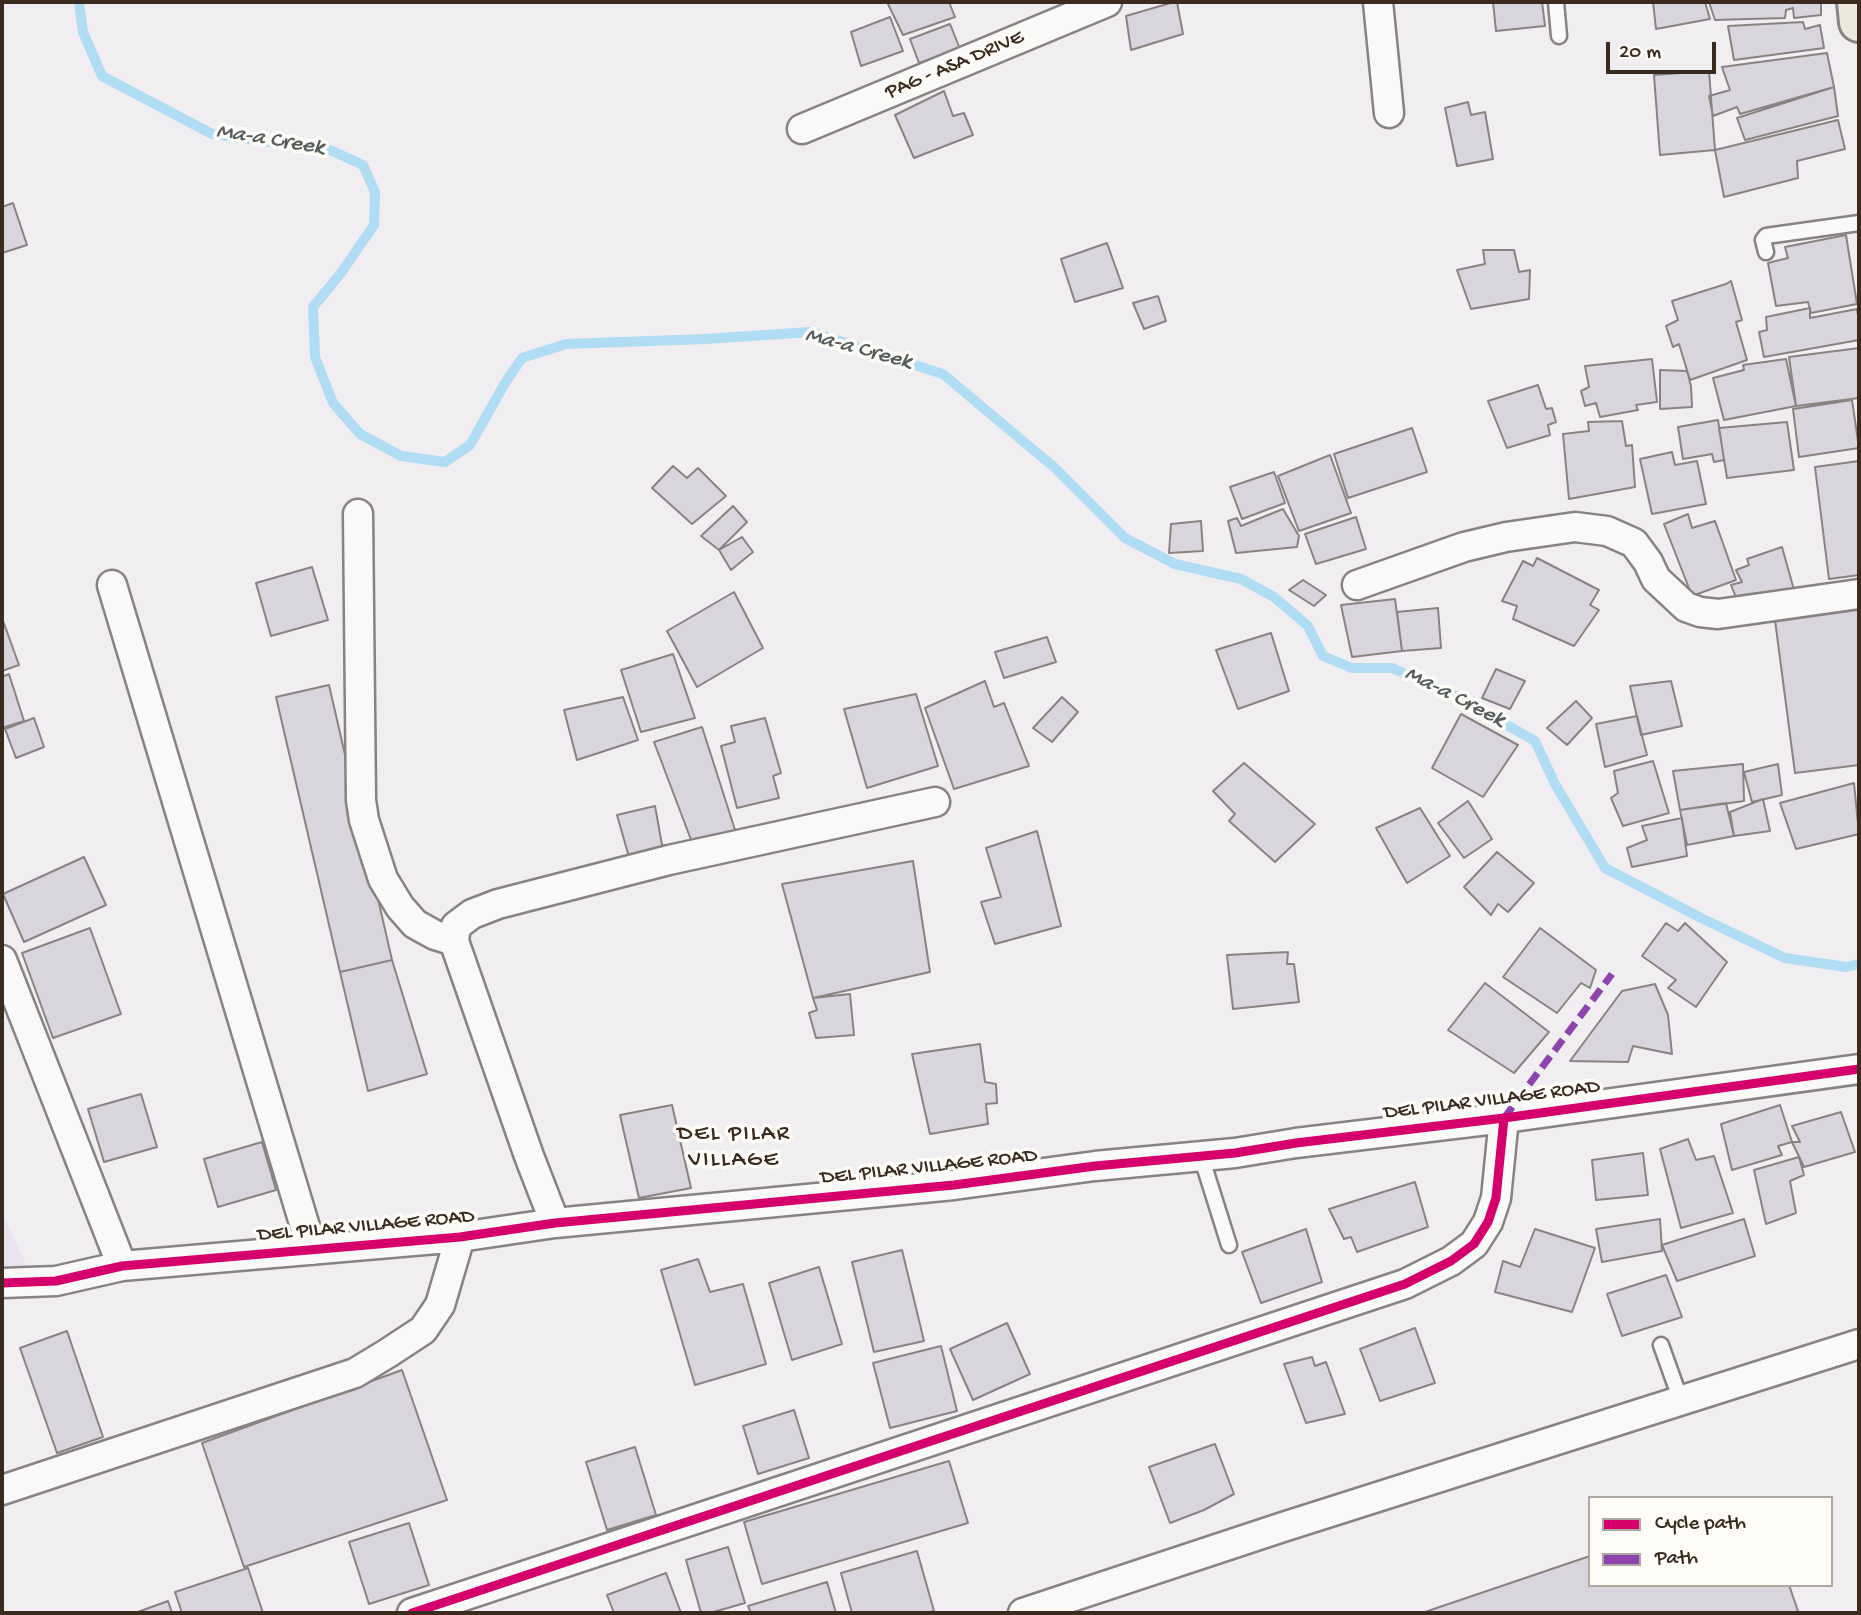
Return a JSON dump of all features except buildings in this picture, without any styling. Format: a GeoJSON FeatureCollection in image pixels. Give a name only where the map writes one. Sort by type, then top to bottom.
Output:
{"type":"FeatureCollection","features":[{"type":"Feature","properties":{"kind":"main road"},"geometry":{"type":"LineString","coordinates":[[1857,2],[1859,22]]}},
{"type":"Feature","properties":{"kind":"street","name":"PAG - ASA DRIVE"},"geometry":{"type":"LineString","coordinates":[[802,130],[1107,2]]}},
{"type":"Feature","properties":{"kind":"street"},"geometry":{"type":"LineString","coordinates":[[1378,2],[1389,113]]}},
{"type":"Feature","properties":{"kind":"street"},"geometry":{"type":"LineString","coordinates":[[358,514],[363,820],[383,879],[400,907],[415,924],[454,941]]}},
{"type":"Feature","properties":{"kind":"street"},"geometry":{"type":"LineString","coordinates":[[1357,585],[1464,547],[1507,537],[1575,527],[1606,531],[1634,543],[1656,579],[1686,607],[1700,612],[1718,614],[1859,594]]}},
{"type":"Feature","properties":{"kind":"street"},"geometry":{"type":"LineString","coordinates":[[112,585],[312,1250]]}},
{"type":"Feature","properties":{"kind":"street"},"geometry":{"type":"LineString","coordinates":[[555,1223],[454,941],[456,926],[472,914],[498,904],[705,851],[935,802]]}},
{"type":"Feature","properties":{"kind":"street"},"geometry":{"type":"LineString","coordinates":[[2,960],[122,1266]]}},
{"type":"Feature","properties":{"kind":"street","name":"DEL PILAR VILLAGE ROAD"},"geometry":{"type":"LineString","coordinates":[[2,1283],[56,1281],[122,1266],[460,1237],[555,1223],[954,1185],[1504,1118],[1859,1069]]}},
{"type":"Feature","properties":{"kind":"street"},"geometry":{"type":"LineString","coordinates":[[412,1613],[1405,1284],[1451,1261],[1474,1244],[1488,1222],[1496,1198],[1504,1118]]}},
{"type":"Feature","properties":{"kind":"street"},"geometry":{"type":"LineString","coordinates":[[2,1490],[355,1373],[423,1330],[440,1305],[460,1237]]}},
{"type":"Feature","properties":{"kind":"street"},"geometry":{"type":"LineString","coordinates":[[1023,1613],[1283,1527],[1859,1344]]}},
{"type":"Feature","properties":{"kind":"lane"},"geometry":{"type":"LineString","coordinates":[[1556,2],[1559,36]]}},
{"type":"Feature","properties":{"kind":"lane"},"geometry":{"type":"LineString","coordinates":[[1766,253],[1763,240],[1766,236],[1859,223]]}},
{"type":"Feature","properties":{"kind":"lane"},"geometry":{"type":"LineString","coordinates":[[1201,1156],[1228,1245]]}},
{"type":"Feature","properties":{"kind":"lane"},"geometry":{"type":"LineString","coordinates":[[1661,1345],[1681,1401]]}},
{"type":"Feature","properties":{"kind":"shaded area"},"geometry":{"type":"Polygon","coordinates":[[[2,1211],[27,1267],[2,1268],[2,1211]]]}},
{"type":"Feature","properties":{"kind":"waterway","name":"Ma-a Creek"},"geometry":{"type":"LineString","coordinates":[[79,2],[83,32],[102,76],[212,134],[330,150],[363,165],[375,192],[374,225],[341,273],[313,307],[315,357],[333,403],[360,434],[401,456],[445,462],[470,445],[522,358],[566,344],[811,332],[943,374],[1055,468],[1125,538],[1175,564],[1241,579],[1274,597],[1308,626],[1323,656],[1352,668],[1392,668],[1458,697],[1535,741],[1555,784],[1605,868],[1785,958],[1846,967],[1859,964]]}},
{"type":"Feature","properties":{"kind":"marked path"},"geometry":{"type":"LineString","coordinates":[[1504,1118],[1612,974]]}},
{"type":"Feature","properties":{"kind":"cycle path"},"geometry":{"type":"LineString","coordinates":[[2,1283],[56,1281],[122,1266],[460,1237],[555,1223],[954,1185],[1095,1166],[1235,1153],[1859,1069]]}},
{"type":"Feature","properties":{"kind":"cycle path"},"geometry":{"type":"LineString","coordinates":[[412,1613],[1405,1284],[1451,1261],[1474,1244],[1488,1222],[1496,1198],[1504,1118]]}},
{"type":"Feature","properties":{"kind":"district","name":"DEL PILAR VILLAGE"},"geometry":{"type":"Point","coordinates":[734,1148]}}]}
